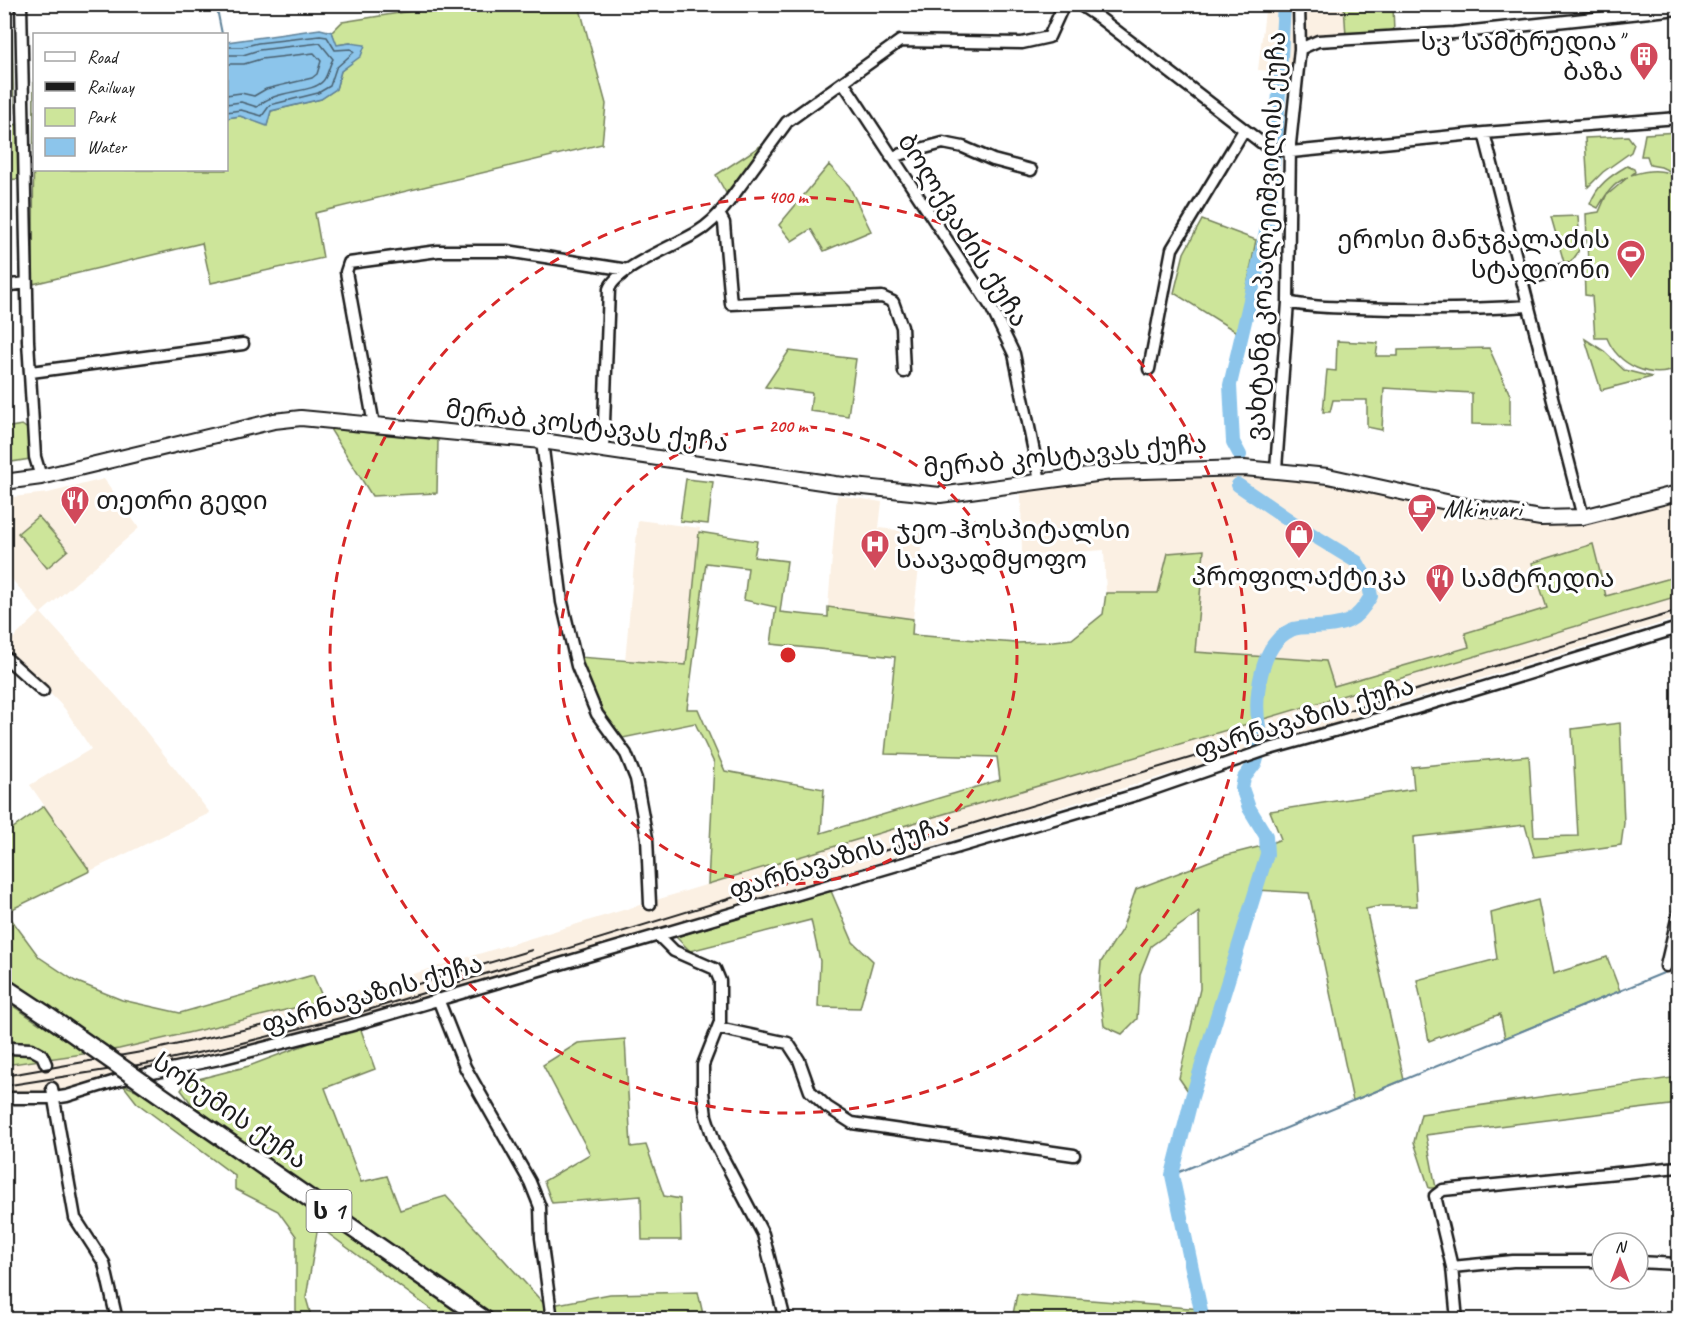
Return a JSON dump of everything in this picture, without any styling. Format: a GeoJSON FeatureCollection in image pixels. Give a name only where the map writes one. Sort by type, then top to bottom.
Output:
{"type":"FeatureCollection","features":[{"type":"Feature","properties":{"kind":"highway","name":"სოხუმის ქუჩა"},"geometry":{"type":"LineString","coordinates":[[4,987],[485,1320]]}},
{"type":"Feature","properties":{"kind":"main road","name":"მერაბ კოსტავას ქუჩა"},"geometry":{"type":"LineString","coordinates":[[4,482],[36,478],[274,421],[301,418],[542,441],[835,484],[940,495],[1111,472],[1244,468],[1328,476],[1460,505],[1541,518],[1583,517],[1678,493]]}},
{"type":"Feature","properties":{"kind":"street"},"geometry":{"type":"LineString","coordinates":[[21,4],[26,283],[36,478]]}},
{"type":"Feature","properties":{"kind":"street"},"geometry":{"type":"LineString","coordinates":[[603,450],[609,289],[612,281],[698,232],[719,214],[787,122],[900,41],[1022,43],[1049,38],[1064,4]]}},
{"type":"Feature","properties":{"kind":"street"},"geometry":{"type":"LineString","coordinates":[[1079,4],[1097,15],[1244,130],[1272,148],[1291,152],[1484,133],[1678,118]]}},
{"type":"Feature","properties":{"kind":"street","name":"ვახტანგ კოპალეიშვილის ქუჩა"},"geometry":{"type":"LineString","coordinates":[[1276,470],[1288,302],[1291,152],[1296,74],[1300,49],[1299,4]]}},
{"type":"Feature","properties":{"kind":"street"},"geometry":{"type":"LineString","coordinates":[[1300,49],[1318,40],[1454,33],[1678,9]]}},
{"type":"Feature","properties":{"kind":"street","name":"ბოლქვაძის ქუჩა"},"geometry":{"type":"LineString","coordinates":[[843,82],[991,307],[1014,354],[1040,481]]}},
{"type":"Feature","properties":{"kind":"street"},"geometry":{"type":"LineString","coordinates":[[1149,369],[1172,249],[1244,130]]}},
{"type":"Feature","properties":{"kind":"street"},"geometry":{"type":"LineString","coordinates":[[1484,133],[1583,517]]}},
{"type":"Feature","properties":{"kind":"street"},"geometry":{"type":"LineString","coordinates":[[891,157],[943,143],[963,147],[993,160],[1031,170]]}},
{"type":"Feature","properties":{"kind":"street"},"geometry":{"type":"LineString","coordinates":[[719,214],[724,224],[731,304],[882,297],[893,302],[902,327],[904,372]]}},
{"type":"Feature","properties":{"kind":"street"},"geometry":{"type":"LineString","coordinates":[[374,425],[346,272],[349,263],[438,251],[507,251],[628,270]]}},
{"type":"Feature","properties":{"kind":"street"},"geometry":{"type":"LineString","coordinates":[[1522,280],[1565,269]]}},
{"type":"Feature","properties":{"kind":"street"},"geometry":{"type":"LineString","coordinates":[[4,286],[26,283]]}},
{"type":"Feature","properties":{"kind":"street"},"geometry":{"type":"LineString","coordinates":[[1288,302],[1312,306],[1378,309],[1478,309],[1528,306]]}},
{"type":"Feature","properties":{"kind":"street"},"geometry":{"type":"LineString","coordinates":[[31,372],[243,344]]}},
{"type":"Feature","properties":{"kind":"street"},"geometry":{"type":"LineString","coordinates":[[542,441],[562,602],[577,666],[597,714],[626,754],[636,779],[647,838],[650,904]]}},
{"type":"Feature","properties":{"kind":"street","name":"ფარნავაზის ქუჩა"},"geometry":{"type":"LineString","coordinates":[[4,1098],[53,1093],[119,1080],[236,1055],[349,1026],[1139,794],[1266,750],[1413,709],[1678,628]]}},
{"type":"Feature","properties":{"kind":"street"},"geometry":{"type":"LineString","coordinates":[[4,656],[43,691]]}},
{"type":"Feature","properties":{"kind":"street"},"geometry":{"type":"LineString","coordinates":[[1666,966],[1678,915]]}},
{"type":"Feature","properties":{"kind":"street"},"geometry":{"type":"LineString","coordinates":[[658,935],[674,951],[715,969],[720,981],[720,1022],[703,1065],[706,1116],[714,1141],[763,1234],[785,1320]]}},
{"type":"Feature","properties":{"kind":"street"},"geometry":{"type":"LineString","coordinates":[[438,999],[465,1067],[525,1172],[540,1207],[542,1248],[552,1320]]}},
{"type":"Feature","properties":{"kind":"street"},"geometry":{"type":"LineString","coordinates":[[718,1028],[788,1043],[799,1060],[810,1091],[827,1107],[852,1123],[1074,1155]]}},
{"type":"Feature","properties":{"kind":"street"},"geometry":{"type":"LineString","coordinates":[[6,1050],[31,1048],[42,1055],[45,1064]]}},
{"type":"Feature","properties":{"kind":"street"},"geometry":{"type":"LineString","coordinates":[[53,1093],[75,1218],[104,1263],[117,1320]]}},
{"type":"Feature","properties":{"kind":"street"},"geometry":{"type":"LineString","coordinates":[[1458,1320],[1452,1267],[1435,1196],[1443,1190],[1678,1167]]}},
{"type":"Feature","properties":{"kind":"street"},"geometry":{"type":"LineString","coordinates":[[1452,1267],[1513,1261],[1590,1261]]}},
{"type":"Feature","properties":{"kind":"street"},"geometry":{"type":"LineString","coordinates":[[1650,1263],[1678,1264]]}},
{"type":"Feature","properties":{"kind":"shaded area"},"geometry":{"type":"Polygon","coordinates":[[[1248,5],[1344,5],[1346,36],[1297,39],[1294,65],[1287,65],[1286,72],[1258,70],[1265,11],[1248,5]]]}},
{"type":"Feature","properties":{"kind":"shaded area"},"geometry":{"type":"Polygon","coordinates":[[[1190,476],[1297,478],[1529,522],[1678,499],[1678,576],[1605,596],[1593,544],[1532,563],[1548,608],[1465,633],[1469,646],[1334,686],[1326,661],[1195,652],[1204,551],[1168,553],[1158,593],[1106,593],[1104,550],[1022,556],[1021,492],[1123,479],[1190,476]]]}},
{"type":"Feature","properties":{"kind":"shaded area"},"geometry":{"type":"Polygon","coordinates":[[[104,479],[139,528],[41,613],[129,710],[210,813],[90,871],[30,785],[91,749],[65,709],[5,646],[40,613],[5,571],[4,498],[48,493],[104,479]]]}},
{"type":"Feature","properties":{"kind":"shaded area","name":"ჯეო-ჰოსპიტალსი საავადმყოფო"},"geometry":{"type":"Polygon","coordinates":[[[837,495],[882,502],[879,528],[923,533],[913,619],[828,607],[837,495]]]}},
{"type":"Feature","properties":{"kind":"shaded area"},"geometry":{"type":"Polygon","coordinates":[[[638,520],[700,528],[686,666],[625,661],[638,520]]]}},
{"type":"Feature","properties":{"kind":"shaded area"},"geometry":{"type":"Polygon","coordinates":[[[1678,596],[1678,618],[1029,817],[340,1024],[221,1056],[157,1067],[59,1090],[5,1093],[4,1065],[119,1049],[324,1001],[771,865],[1678,596]]]}},
{"type":"Feature","properties":{"kind":"green space"},"geometry":{"type":"Polygon","coordinates":[[[450,5],[579,5],[606,104],[602,144],[315,213],[323,258],[211,283],[202,243],[33,284],[33,171],[228,171],[228,118],[240,116],[267,125],[271,111],[321,99],[336,89],[341,71],[350,64],[350,43],[336,45],[332,32],[342,22],[450,5]]]}},
{"type":"Feature","properties":{"kind":"green space"},"geometry":{"type":"Polygon","coordinates":[[[1344,5],[1393,5],[1394,33],[1346,36],[1344,5]]]}},
{"type":"Feature","properties":{"kind":"green space"},"geometry":{"type":"Polygon","coordinates":[[[4,11],[11,12],[14,113],[12,115],[5,113],[4,11]]]}},
{"type":"Feature","properties":{"kind":"green space"},"geometry":{"type":"Polygon","coordinates":[[[13,124],[18,125],[18,179],[5,180],[5,128],[13,124]]]}},
{"type":"Feature","properties":{"kind":"green space"},"geometry":{"type":"Polygon","coordinates":[[[1678,132],[1678,175],[1661,167],[1650,165],[1647,156],[1641,156],[1645,134],[1678,132]]]}},
{"type":"Feature","properties":{"kind":"green space"},"geometry":{"type":"Polygon","coordinates":[[[1628,136],[1634,144],[1631,152],[1603,172],[1588,187],[1585,138],[1628,136]]]}},
{"type":"Feature","properties":{"kind":"green space"},"geometry":{"type":"Polygon","coordinates":[[[768,141],[726,193],[716,175],[768,141]]]}},
{"type":"Feature","properties":{"kind":"green space"},"geometry":{"type":"Polygon","coordinates":[[[829,165],[849,186],[871,231],[824,251],[811,229],[792,241],[779,225],[829,165]]]}},
{"type":"Feature","properties":{"kind":"green space","name":"ეროსი მანჯგალაძის სტადიონი"},"geometry":{"type":"Polygon","coordinates":[[[1627,166],[1634,169],[1635,172],[1631,175],[1655,171],[1666,172],[1678,177],[1678,368],[1668,372],[1657,373],[1636,368],[1619,356],[1607,338],[1595,338],[1592,296],[1585,295],[1584,264],[1588,264],[1586,214],[1599,212],[1606,196],[1628,177],[1618,182],[1610,190],[1604,198],[1598,208],[1590,204],[1596,191],[1610,177],[1627,166]]]}},
{"type":"Feature","properties":{"kind":"green space"},"geometry":{"type":"Polygon","coordinates":[[[1578,216],[1579,250],[1572,261],[1565,266],[1551,217],[1578,216]]]}},
{"type":"Feature","properties":{"kind":"green space"},"geometry":{"type":"Polygon","coordinates":[[[1202,220],[1256,240],[1238,333],[1174,293],[1184,253],[1202,220]]]}},
{"type":"Feature","properties":{"kind":"green space"},"geometry":{"type":"Polygon","coordinates":[[[1585,339],[1604,351],[1624,370],[1652,377],[1601,390],[1585,339]]]}},
{"type":"Feature","properties":{"kind":"green space"},"geometry":{"type":"Polygon","coordinates":[[[1337,341],[1378,343],[1376,356],[1398,356],[1398,350],[1489,348],[1510,395],[1510,425],[1472,424],[1472,393],[1384,388],[1382,430],[1367,427],[1367,400],[1333,400],[1330,412],[1323,412],[1327,370],[1336,371],[1337,341]]]}},
{"type":"Feature","properties":{"kind":"green space"},"geometry":{"type":"Polygon","coordinates":[[[789,351],[856,359],[848,416],[810,411],[812,393],[765,387],[789,351]]]}},
{"type":"Feature","properties":{"kind":"green space"},"geometry":{"type":"Polygon","coordinates":[[[22,425],[29,430],[30,459],[5,463],[5,428],[22,425]]]}},
{"type":"Feature","properties":{"kind":"green space"},"geometry":{"type":"Polygon","coordinates":[[[330,429],[438,440],[437,493],[372,496],[330,429]]]}},
{"type":"Feature","properties":{"kind":"green space"},"geometry":{"type":"Polygon","coordinates":[[[686,479],[713,482],[708,524],[680,521],[686,479]]]}},
{"type":"Feature","properties":{"kind":"green space"},"geometry":{"type":"Polygon","coordinates":[[[38,516],[68,550],[47,568],[18,533],[38,516]]]}},
{"type":"Feature","properties":{"kind":"green space"},"geometry":{"type":"Polygon","coordinates":[[[699,532],[757,541],[754,557],[787,561],[780,612],[828,617],[828,607],[913,619],[912,635],[1016,643],[1072,639],[1103,614],[1106,593],[1158,593],[1168,553],[1204,550],[1195,652],[1326,661],[1334,686],[1469,647],[1465,633],[1547,608],[1532,563],[1593,544],[1606,596],[1678,576],[1678,596],[708,884],[714,763],[695,723],[623,738],[601,709],[579,657],[686,665],[699,532]],[[706,563],[687,709],[698,709],[725,771],[824,789],[821,833],[1000,780],[997,757],[885,754],[895,657],[771,644],[776,607],[744,600],[748,568],[706,563]]]}},
{"type":"Feature","properties":{"kind":"green space"},"geometry":{"type":"Polygon","coordinates":[[[1620,723],[1624,823],[1621,845],[1534,857],[1525,825],[1413,837],[1417,906],[1380,906],[1366,909],[1404,1080],[1353,1101],[1309,893],[1256,890],[1192,1097],[1179,1078],[1200,989],[1199,912],[1151,946],[1140,974],[1137,1019],[1122,1034],[1104,1026],[1099,988],[1101,962],[1122,929],[1136,889],[1223,856],[1281,839],[1270,811],[1414,789],[1412,767],[1529,756],[1534,837],[1578,836],[1572,729],[1620,723]]]}},
{"type":"Feature","properties":{"kind":"green space"},"geometry":{"type":"Polygon","coordinates":[[[44,806],[90,871],[6,912],[39,957],[75,981],[122,1000],[180,1013],[313,975],[324,1001],[119,1049],[5,1065],[5,1061],[15,1051],[15,1041],[5,1039],[4,1000],[40,1024],[49,1011],[4,982],[5,834],[44,806]]]}},
{"type":"Feature","properties":{"kind":"green space"},"geometry":{"type":"Polygon","coordinates":[[[831,891],[853,942],[873,961],[860,1008],[818,1007],[820,961],[811,920],[690,951],[676,937],[831,891]]]}},
{"type":"Feature","properties":{"kind":"green space"},"geometry":{"type":"Polygon","coordinates":[[[1538,900],[1553,974],[1607,957],[1620,991],[1505,1038],[1500,1014],[1429,1041],[1417,980],[1497,959],[1491,913],[1538,900]]]}},
{"type":"Feature","properties":{"kind":"green space"},"geometry":{"type":"Polygon","coordinates":[[[360,1027],[375,1069],[325,1088],[361,1182],[387,1176],[400,1210],[446,1196],[546,1306],[546,1319],[499,1319],[197,1111],[181,1090],[187,1082],[249,1066],[360,1027]]]}},
{"type":"Feature","properties":{"kind":"green space"},"geometry":{"type":"Polygon","coordinates":[[[625,1039],[631,1147],[646,1145],[664,1196],[680,1199],[681,1240],[642,1240],[641,1196],[552,1203],[544,1181],[590,1154],[543,1065],[578,1043],[625,1039]]]}},
{"type":"Feature","properties":{"kind":"green space"},"geometry":{"type":"Polygon","coordinates":[[[1678,1077],[1678,1104],[1426,1135],[1436,1188],[1429,1188],[1414,1142],[1421,1114],[1678,1077]]]}},
{"type":"Feature","properties":{"kind":"green space"},"geometry":{"type":"Polygon","coordinates":[[[123,1085],[136,1090],[305,1200],[476,1319],[444,1319],[318,1226],[306,1298],[312,1319],[299,1319],[296,1311],[296,1236],[278,1211],[235,1189],[235,1176],[137,1103],[123,1085]]]}},
{"type":"Feature","properties":{"kind":"green space"},"geometry":{"type":"Polygon","coordinates":[[[698,1292],[704,1319],[557,1319],[552,1305],[610,1294],[698,1292]]]}},
{"type":"Feature","properties":{"kind":"green space"},"geometry":{"type":"Polygon","coordinates":[[[1017,1294],[1201,1309],[1203,1319],[1012,1319],[1017,1294]]]}},
{"type":"Feature","properties":{"kind":"water"},"geometry":{"type":"Polygon","coordinates":[[[320,29],[332,32],[337,45],[350,43],[365,45],[361,56],[341,71],[336,89],[321,99],[271,111],[267,126],[240,116],[228,118],[228,42],[320,29]]]}},
{"type":"Feature","properties":{"kind":"waterway"},"geometry":{"type":"LineString","coordinates":[[216,4],[222,33]]}},
{"type":"Feature","properties":{"kind":"waterway"},"geometry":{"type":"LineString","coordinates":[[1240,455],[1233,442],[1230,385],[1266,232],[1277,127],[1284,4]]}},
{"type":"Feature","properties":{"kind":"waterway"},"geometry":{"type":"LineString","coordinates":[[1238,485],[1298,526],[1357,562],[1368,581],[1371,596],[1354,618],[1341,624],[1296,628],[1281,637],[1272,647],[1261,673],[1258,702],[1259,727]]}},
{"type":"Feature","properties":{"kind":"waterway"},"geometry":{"type":"LineString","coordinates":[[1203,1320],[1172,1175],[1192,1097],[1267,854],[1266,836],[1249,808],[1242,788],[1244,778],[1256,762],[1261,743]]}},
{"type":"Feature","properties":{"kind":"waterway"},"geometry":{"type":"LineString","coordinates":[[1172,1175],[1678,967]]}},
{"type":"Feature","properties":{"kind":"railway"},"geometry":{"type":"LineString","coordinates":[[4,1086],[151,1063],[352,1015],[984,820],[1678,611]]}},
{"type":"Feature","properties":{"kind":"railway"},"geometry":{"type":"LineString","coordinates":[[4,1076],[147,1051],[324,1012],[532,950]]}},
{"type":"Feature","properties":{"kind":"place","name":"სკ \"სამტრედია\" ბაზა"},"geometry":{"type":"Point","coordinates":[1644,82]}},
{"type":"Feature","properties":{"kind":"place","name":"ეროსი მანჯგალაძის სტადიონი"},"geometry":{"type":"Point","coordinates":[1631,280]}},
{"type":"Feature","properties":{"kind":"place","name":"თეთრი გედი"},"geometry":{"type":"Point","coordinates":[75,526]}},
{"type":"Feature","properties":{"kind":"place","name":"Mkinvari"},"geometry":{"type":"Point","coordinates":[1422,534]}},
{"type":"Feature","properties":{"kind":"place","name":"პროფილაქტიკა"},"geometry":{"type":"Point","coordinates":[1299,560]}},
{"type":"Feature","properties":{"kind":"place","name":"ჯეო-ჰოსპიტალსი საავადმყოფო"},"geometry":{"type":"Point","coordinates":[875,570]}},
{"type":"Feature","properties":{"kind":"place","name":"სამტრედია"},"geometry":{"type":"Point","coordinates":[1440,604]}}]}
